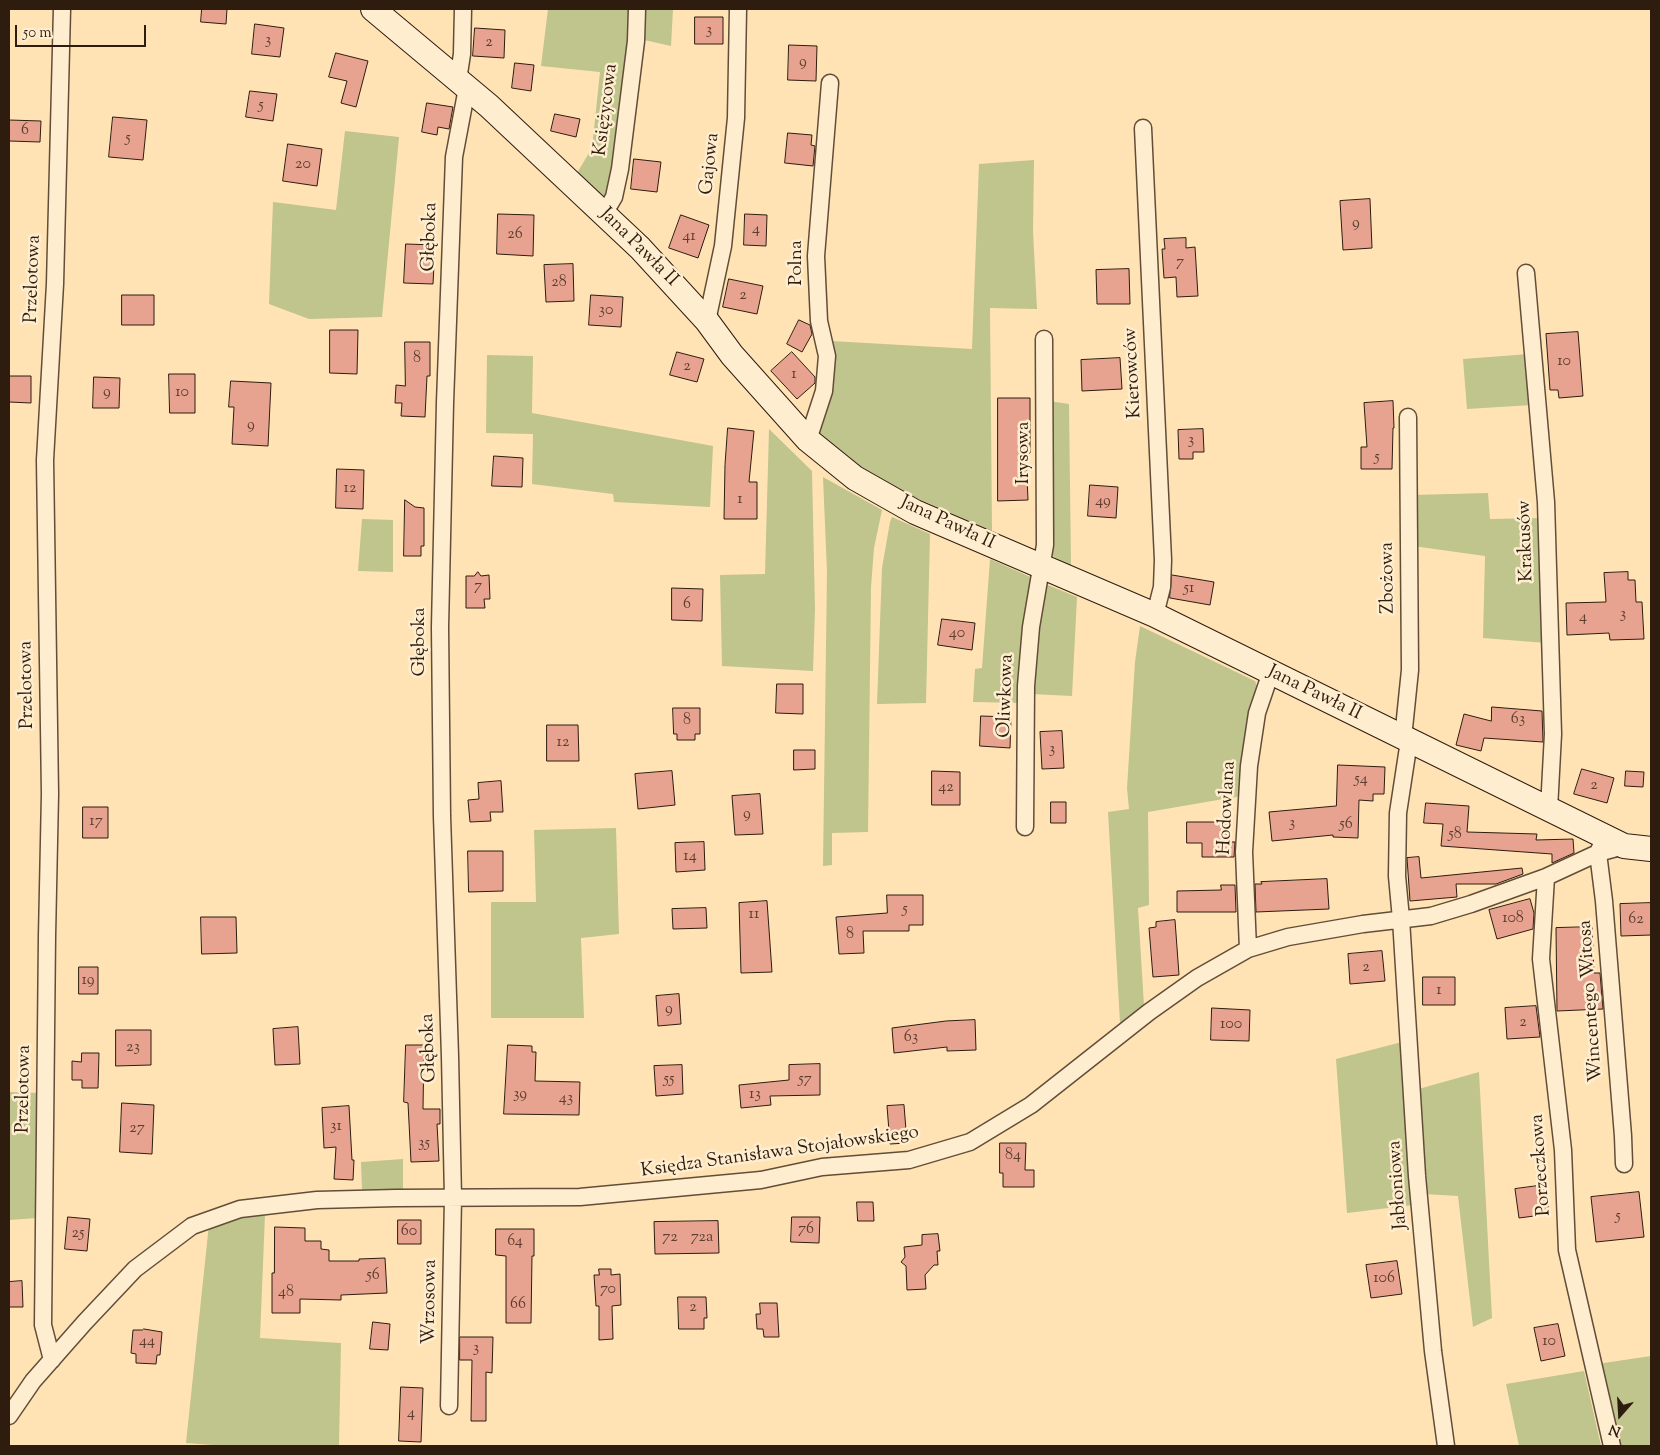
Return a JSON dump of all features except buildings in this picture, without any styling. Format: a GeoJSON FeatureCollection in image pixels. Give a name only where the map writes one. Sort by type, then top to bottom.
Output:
{"type":"FeatureCollection","features":[{"type":"Feature","properties":{"kind":"street","name":"Przelotowa"},"geometry":{"type":"LineString","coordinates":[[52,1360],[43,1325],[50,794],[45,460],[55,284],[62,9]]}},
{"type":"Feature","properties":{"kind":"street","name":"Jana Pawła II"},"geometry":{"type":"LineString","coordinates":[[373,9],[489,106],[640,248],[707,321],[732,355],[808,440],[855,478],[915,512],[1155,615],[1549,809],[1609,845],[1651,849]]}},
{"type":"Feature","properties":{"kind":"street","name":"Głęboka"},"geometry":{"type":"LineString","coordinates":[[453,1198],[442,816],[440,627],[445,403],[454,158],[462,84],[463,9]]}},
{"type":"Feature","properties":{"kind":"street","name":"Księżycowa"},"geometry":{"type":"LineString","coordinates":[[604,214],[614,197],[620,169],[636,41],[637,9]]}},
{"type":"Feature","properties":{"kind":"street","name":"Gajowa"},"geometry":{"type":"LineString","coordinates":[[707,321],[723,246],[736,118],[738,9]]}},
{"type":"Feature","properties":{"kind":"street","name":"Polna"},"geometry":{"type":"LineString","coordinates":[[808,440],[824,391],[827,356],[819,321],[816,256],[830,84]]}},
{"type":"Feature","properties":{"kind":"street","name":"Kierowców"},"geometry":{"type":"LineString","coordinates":[[1143,128],[1163,560],[1162,587],[1155,615]]}},
{"type":"Feature","properties":{"kind":"street","name":"Krakusów"},"geometry":{"type":"LineString","coordinates":[[1526,273],[1546,502],[1553,734],[1549,809]]}},
{"type":"Feature","properties":{"kind":"street","name":"Irysowa"},"geometry":{"type":"LineString","coordinates":[[1042,567],[1045,545],[1044,339]]}},
{"type":"Feature","properties":{"kind":"street","name":"Zbożowa"},"geometry":{"type":"LineString","coordinates":[[1401,919],[1397,876],[1398,813],[1406,739],[1410,670],[1408,417]]}},
{"type":"Feature","properties":{"kind":"street","name":"Oliwkowa"},"geometry":{"type":"LineString","coordinates":[[1025,827],[1026,686],[1031,627],[1042,567]]}},
{"type":"Feature","properties":{"kind":"street","name":"Hodowlana"},"geometry":{"type":"LineString","coordinates":[[1248,950],[1244,852],[1249,766],[1257,713],[1271,672]]}},
{"type":"Feature","properties":{"kind":"street","name":"Księdza Stanisława Stojałowskiego"},"geometry":{"type":"LineString","coordinates":[[9,1416],[33,1381],[135,1269],[192,1226],[240,1209],[317,1200],[580,1197],[761,1180],[822,1167],[909,1160],[970,1142],[1031,1105],[1149,1012],[1189,984],[1248,950],[1288,937],[1363,924],[1431,916],[1546,877],[1609,845]]}},
{"type":"Feature","properties":{"kind":"street","name":"Wincentego Witosa"},"geometry":{"type":"LineString","coordinates":[[1609,845],[1604,901],[1618,1088],[1624,1136],[1624,1164]]}},
{"type":"Feature","properties":{"kind":"street","name":"Porzeczkowa"},"geometry":{"type":"LineString","coordinates":[[1546,877],[1541,959],[1563,1150],[1567,1250],[1612,1446]]}},
{"type":"Feature","properties":{"kind":"street","name":"Jabłoniowa"},"geometry":{"type":"LineString","coordinates":[[1401,919],[1417,1176],[1433,1351],[1446,1446]]}},
{"type":"Feature","properties":{"kind":"street","name":"Wrzosowa"},"geometry":{"type":"LineString","coordinates":[[448,1406],[453,1198]]}},
{"type":"Feature","properties":{"kind":"green space"},"geometry":{"type":"Polygon","coordinates":[[[548,9],[632,9],[607,200],[574,178],[592,148],[600,72],[541,66],[548,9]]]}},
{"type":"Feature","properties":{"kind":"green space"},"geometry":{"type":"Polygon","coordinates":[[[641,9],[673,9],[671,46],[640,39],[641,9]]]}},
{"type":"Feature","properties":{"kind":"green space"},"geometry":{"type":"Polygon","coordinates":[[[345,131],[399,137],[382,317],[309,319],[269,304],[273,202],[336,210],[345,131]]]}},
{"type":"Feature","properties":{"kind":"green space"},"geometry":{"type":"Polygon","coordinates":[[[1034,160],[1033,231],[1037,309],[990,308],[992,531],[875,480],[813,435],[831,341],[972,349],[979,164],[1034,160]]]}},
{"type":"Feature","properties":{"kind":"green space"},"geometry":{"type":"Polygon","coordinates":[[[1529,354],[1532,405],[1467,409],[1463,359],[1529,354]]]}},
{"type":"Feature","properties":{"kind":"green space"},"geometry":{"type":"Polygon","coordinates":[[[487,355],[533,356],[532,413],[713,446],[710,507],[614,502],[613,494],[532,484],[533,434],[486,433],[487,355]]]}},
{"type":"Feature","properties":{"kind":"green space"},"geometry":{"type":"Polygon","coordinates":[[[1049,401],[1069,404],[1071,566],[1054,557],[1050,551],[1049,401]]]}},
{"type":"Feature","properties":{"kind":"green space"},"geometry":{"type":"Polygon","coordinates":[[[769,429],[812,471],[815,609],[813,671],[722,666],[720,575],[765,574],[769,429]]]}},
{"type":"Feature","properties":{"kind":"green space"},"geometry":{"type":"Polygon","coordinates":[[[823,477],[882,510],[874,548],[871,587],[868,832],[832,833],[832,865],[823,866],[827,572],[823,477]]]}},
{"type":"Feature","properties":{"kind":"green space"},"geometry":{"type":"Polygon","coordinates":[[[1488,493],[1490,519],[1541,518],[1546,643],[1483,638],[1485,556],[1413,546],[1413,495],[1488,493]]]}},
{"type":"Feature","properties":{"kind":"green space"},"geometry":{"type":"Polygon","coordinates":[[[892,517],[930,534],[926,703],[877,704],[882,568],[892,517]]]}},
{"type":"Feature","properties":{"kind":"green space"},"geometry":{"type":"Polygon","coordinates":[[[362,519],[393,520],[393,572],[358,571],[362,519]]]}},
{"type":"Feature","properties":{"kind":"green space"},"geometry":{"type":"Polygon","coordinates":[[[990,559],[1035,579],[1022,703],[973,702],[975,669],[982,668],[990,559]]]}},
{"type":"Feature","properties":{"kind":"green space"},"geometry":{"type":"Polygon","coordinates":[[[1043,583],[1077,597],[1072,696],[1032,694],[1043,583]]]}},
{"type":"Feature","properties":{"kind":"green space"},"geometry":{"type":"Polygon","coordinates":[[[1140,626],[1255,681],[1257,686],[1241,796],[1148,812],[1149,905],[1138,908],[1144,1006],[1120,1023],[1108,812],[1129,809],[1127,788],[1135,662],[1140,626]]]}},
{"type":"Feature","properties":{"kind":"green space"},"geometry":{"type":"Polygon","coordinates":[[[616,828],[619,934],[581,938],[584,1018],[491,1018],[491,902],[536,902],[534,830],[616,828]]]}},
{"type":"Feature","properties":{"kind":"green space"},"geometry":{"type":"Polygon","coordinates":[[[1402,1042],[1413,1205],[1347,1213],[1336,1059],[1402,1042]]]}},
{"type":"Feature","properties":{"kind":"green space"},"geometry":{"type":"Polygon","coordinates":[[[1479,1072],[1492,1318],[1473,1327],[1458,1196],[1424,1194],[1415,1090],[1479,1072]]]}},
{"type":"Feature","properties":{"kind":"green space"},"geometry":{"type":"Polygon","coordinates":[[[9,1092],[39,1093],[37,1218],[9,1220],[9,1092]]]}},
{"type":"Feature","properties":{"kind":"green space"},"geometry":{"type":"Polygon","coordinates":[[[403,1159],[403,1189],[362,1190],[361,1162],[403,1159]]]}},
{"type":"Feature","properties":{"kind":"green space"},"geometry":{"type":"Polygon","coordinates":[[[265,1214],[260,1338],[341,1343],[339,1446],[227,1446],[186,1443],[209,1224],[235,1215],[265,1214]]]}},
{"type":"Feature","properties":{"kind":"green space"},"geometry":{"type":"Polygon","coordinates":[[[1651,1356],[1651,1446],[1618,1446],[1597,1364],[1651,1356]]]}},
{"type":"Feature","properties":{"kind":"green space"},"geometry":{"type":"Polygon","coordinates":[[[1584,1371],[1601,1446],[1519,1446],[1506,1384],[1584,1371]]]}}]}
